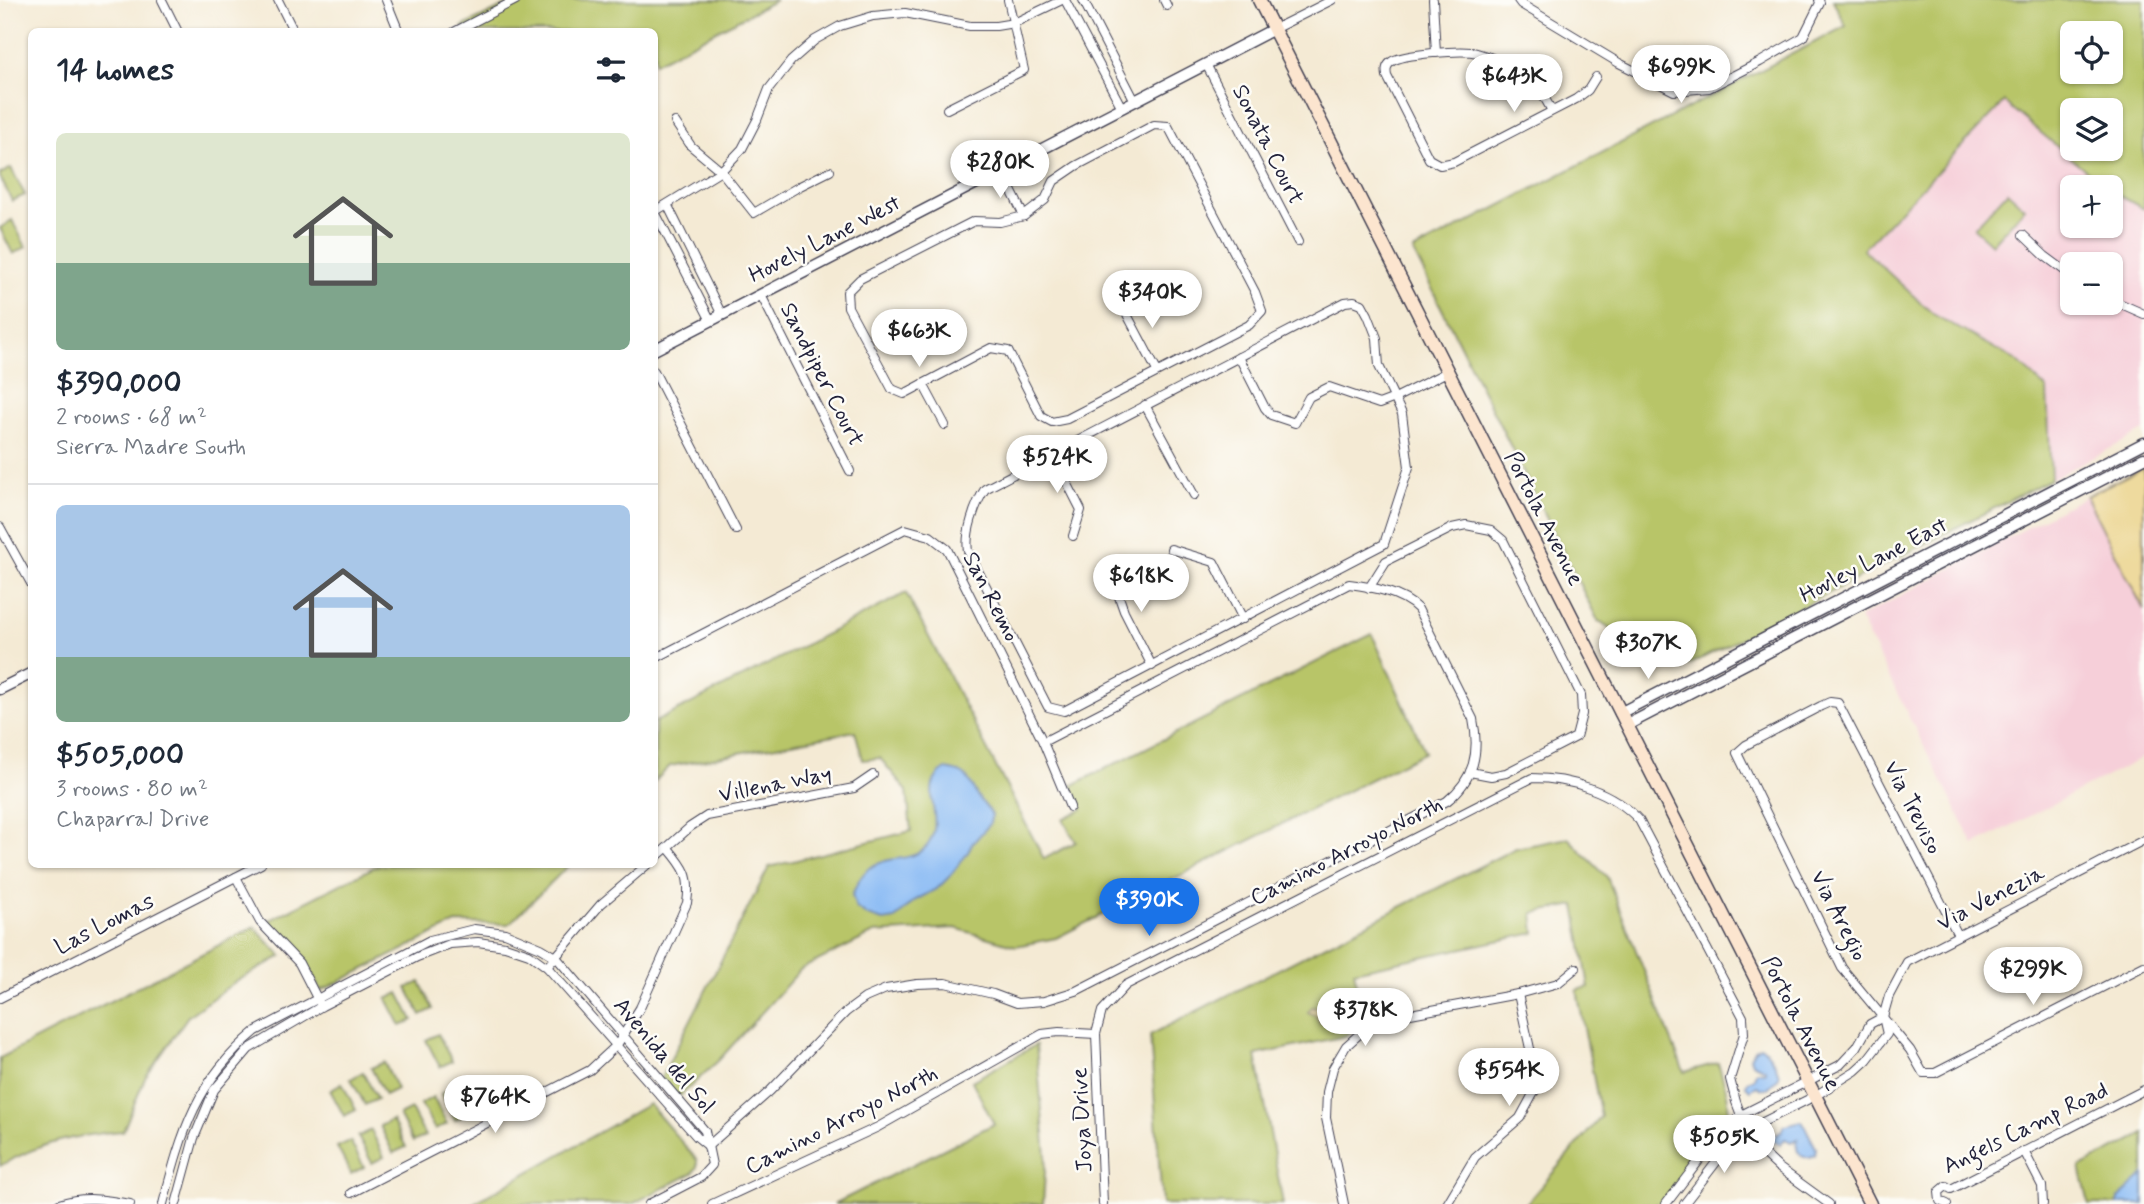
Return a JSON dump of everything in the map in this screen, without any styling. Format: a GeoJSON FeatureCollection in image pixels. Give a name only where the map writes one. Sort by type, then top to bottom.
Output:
{"type":"FeatureCollection","features":[{"type":"Feature","properties":{"kind":"main road","name":"Portola Avenue"},"geometry":{"type":"LineString","coordinates":[[1259,0],[1870,1204]]}},
{"type":"Feature","properties":{"kind":"street"},"geometry":{"type":"LineString","coordinates":[[162,0],[176,28]]}},
{"type":"Feature","properties":{"kind":"street"},"geometry":{"type":"LineString","coordinates":[[278,0],[292,28]]}},
{"type":"Feature","properties":{"kind":"street"},"geometry":{"type":"LineString","coordinates":[[386,0],[397,28]]}},
{"type":"Feature","properties":{"kind":"street"},"geometry":{"type":"LineString","coordinates":[[462,28],[516,0]]}},
{"type":"Feature","properties":{"kind":"street"},"geometry":{"type":"LineString","coordinates":[[947,110],[1024,70],[1008,0]]}},
{"type":"Feature","properties":{"kind":"street"},"geometry":{"type":"LineString","coordinates":[[658,211],[721,171],[742,149],[769,89],[791,61],[815,40],[840,26],[873,16],[905,13],[970,26],[1014,23],[1064,0],[1122,108]]}},
{"type":"Feature","properties":{"kind":"street"},"geometry":{"type":"LineString","coordinates":[[1083,0],[1135,101]]}},
{"type":"Feature","properties":{"kind":"street"},"geometry":{"type":"LineString","coordinates":[[1274,29],[1332,0]]}},
{"type":"Feature","properties":{"kind":"street"},"geometry":{"type":"LineString","coordinates":[[1433,0],[1436,53]]}},
{"type":"Feature","properties":{"kind":"street"},"geometry":{"type":"LineString","coordinates":[[1518,0],[1619,63],[1674,91],[1709,88],[1802,37],[1820,3],[1819,0]]}},
{"type":"Feature","properties":{"kind":"street"},"geometry":{"type":"LineString","coordinates":[[1084,36],[1098,29]]}},
{"type":"Feature","properties":{"kind":"street","name":"Hovely Lane West"},"geometry":{"type":"LineString","coordinates":[[658,348],[1274,29]]}},
{"type":"Feature","properties":{"kind":"street"},"geometry":{"type":"LineString","coordinates":[[1552,111],[1538,88],[1512,69],[1476,52],[1461,50],[1398,58],[1388,65],[1387,76],[1429,159],[1440,165],[1454,162],[1552,111],[1588,90],[1596,77]]}},
{"type":"Feature","properties":{"kind":"street","name":"Sonata Court"},"geometry":{"type":"LineString","coordinates":[[1206,64],[1298,242]]}},
{"type":"Feature","properties":{"kind":"street"},"geometry":{"type":"LineString","coordinates":[[675,122],[691,146],[721,171],[754,213],[830,171]]}},
{"type":"Feature","properties":{"kind":"street"},"geometry":{"type":"LineString","coordinates":[[1154,125],[1168,125],[1262,311],[1249,325],[1067,418],[1052,422],[1041,416],[1008,351],[991,348],[904,394],[892,389],[848,307],[847,292],[860,279],[974,221],[1000,222],[1024,216],[1045,200],[1054,181],[1076,166],[1154,125]]}},
{"type":"Feature","properties":{"kind":"street"},"geometry":{"type":"LineString","coordinates":[[1001,170],[1024,216]]}},
{"type":"Feature","properties":{"kind":"street"},"geometry":{"type":"LineString","coordinates":[[668,206],[722,315]]}},
{"type":"Feature","properties":{"kind":"street"},"geometry":{"type":"LineString","coordinates":[[658,218],[711,321]]}},
{"type":"Feature","properties":{"kind":"street"},"geometry":{"type":"LineString","coordinates":[[2023,234],[2060,267]]}},
{"type":"Feature","properties":{"kind":"street"},"geometry":{"type":"LineString","coordinates":[[673,250],[686,243]]}},
{"type":"Feature","properties":{"kind":"street","name":"Sandpiper Court"},"geometry":{"type":"LineString","coordinates":[[761,295],[850,471]]}},
{"type":"Feature","properties":{"kind":"street"},"geometry":{"type":"LineString","coordinates":[[1345,302],[1362,304],[1377,338],[1378,366],[1395,398],[1402,414],[1409,467],[1384,544],[1064,711],[1048,707],[968,551],[966,541],[985,489],[1345,302]]}},
{"type":"Feature","properties":{"kind":"street"},"geometry":{"type":"LineString","coordinates":[[1121,303],[1157,371]]}},
{"type":"Feature","properties":{"kind":"street"},"geometry":{"type":"LineString","coordinates":[[2123,305],[2144,314]]}},
{"type":"Feature","properties":{"kind":"street"},"geometry":{"type":"LineString","coordinates":[[1239,357],[1265,408],[1271,415],[1295,423],[1308,397],[1329,387],[1379,404],[1447,372]]}},
{"type":"Feature","properties":{"kind":"street"},"geometry":{"type":"LineString","coordinates":[[658,379],[736,530]]}},
{"type":"Feature","properties":{"kind":"street"},"geometry":{"type":"LineString","coordinates":[[923,384],[945,425]]}},
{"type":"Feature","properties":{"kind":"street"},"geometry":{"type":"LineString","coordinates":[[1146,405],[1194,495]]}},
{"type":"Feature","properties":{"kind":"street","name":"Hovley Lane East"},"geometry":{"type":"LineString","coordinates":[[1620,713],[2144,443]]}},
{"type":"Feature","properties":{"kind":"street"},"geometry":{"type":"LineString","coordinates":[[1052,453],[1081,510],[1073,536]]}},
{"type":"Feature","properties":{"kind":"street","name":"Hovley Lane East"},"geometry":{"type":"LineString","coordinates":[[1627,725],[1862,606],[2144,458]]}},
{"type":"Feature","properties":{"kind":"street"},"geometry":{"type":"LineString","coordinates":[[1369,588],[1386,561],[1452,528],[1466,525],[1491,530],[1503,540],[1581,695],[1582,714],[1576,737],[1506,773],[1491,776],[1470,772]]}},
{"type":"Feature","properties":{"kind":"street"},"geometry":{"type":"LineString","coordinates":[[0,527],[28,579]]}},
{"type":"Feature","properties":{"kind":"street","name":"San Remo"},"geometry":{"type":"LineString","coordinates":[[658,657],[905,529],[930,536],[947,549],[1043,742],[1070,807]]}},
{"type":"Feature","properties":{"kind":"street"},"geometry":{"type":"LineString","coordinates":[[1171,549],[1214,562],[1243,619]]}},
{"type":"Feature","properties":{"kind":"street"},"geometry":{"type":"LineString","coordinates":[[1862,606],[1862,594],[1918,559]]}},
{"type":"Feature","properties":{"kind":"street"},"geometry":{"type":"LineString","coordinates":[[1110,572],[1124,611],[1152,666]]}},
{"type":"Feature","properties":{"kind":"street"},"geometry":{"type":"LineString","coordinates":[[649,1204],[702,1177],[712,1165],[708,1146],[770,1091],[846,1012],[865,998],[886,989],[936,983],[993,994],[1017,1003],[1044,1001],[1076,991],[1447,801],[1463,788],[1470,772],[1477,738],[1473,719],[1418,609],[1411,601],[1349,584],[1043,742]]}},
{"type":"Feature","properties":{"kind":"street"},"geometry":{"type":"LineString","coordinates":[[0,689],[28,675]]}},
{"type":"Feature","properties":{"kind":"street","name":"Via Aregio"},"geometry":{"type":"LineString","coordinates":[[1830,702],[1765,734],[1737,752],[1842,968],[1910,1050],[1923,1073],[1935,1073],[2144,966]]}},
{"type":"Feature","properties":{"kind":"street","name":"Via Treviso"},"geometry":{"type":"LineString","coordinates":[[1830,702],[1838,703],[1843,710],[1958,935]]}},
{"type":"Feature","properties":{"kind":"street","name":"Villena Way"},"geometry":{"type":"LineString","coordinates":[[658,856],[707,816],[854,788],[873,775]]}},
{"type":"Feature","properties":{"kind":"street","name":"Camino Arroyo North"},"geometry":{"type":"LineString","coordinates":[[712,1204],[878,1127],[1042,1034],[1096,1034],[1102,1011],[1126,985],[1532,778],[1571,782],[1629,808],[1642,827],[1743,1017],[1744,1034],[1730,1079],[1751,1142],[1829,1204]]}},
{"type":"Feature","properties":{"kind":"street","name":"Via Venezia"},"geometry":{"type":"LineString","coordinates":[[1815,1096],[1867,1060],[1887,1034],[1883,1017],[1889,996],[1907,962],[2144,840]]}},
{"type":"Feature","properties":{"kind":"street"},"geometry":{"type":"LineString","coordinates":[[351,1193],[590,1070],[617,1045],[640,1007],[687,903],[690,885],[684,867],[668,848]]}},
{"type":"Feature","properties":{"kind":"street"},"geometry":{"type":"LineString","coordinates":[[253,868],[236,877],[260,922],[299,963],[320,1002]]}},
{"type":"Feature","properties":{"kind":"street"},"geometry":{"type":"LineString","coordinates":[[547,967],[601,904],[643,868]]}},
{"type":"Feature","properties":{"kind":"street","name":"Las Lomas"},"geometry":{"type":"LineString","coordinates":[[0,998],[236,877]]}},
{"type":"Feature","properties":{"kind":"street","name":"Avenida del Sol"},"geometry":{"type":"LineString","coordinates":[[176,1204],[194,1138],[214,1090],[248,1049],[320,1002],[430,940],[474,929],[505,933],[556,957],[705,1131],[708,1146]]}},
{"type":"Feature","properties":{"kind":"street","name":"Avenida del Sol"},"geometry":{"type":"LineString","coordinates":[[163,1204],[180,1140],[203,1089],[236,1048],[256,1031],[450,944],[478,942],[505,946],[529,954],[547,967],[696,1137],[708,1146]]}},
{"type":"Feature","properties":{"kind":"street"},"geometry":{"type":"LineString","coordinates":[[1344,1204],[1326,1118],[1327,1092],[1333,1068],[1346,1046],[1365,1029],[1389,1018],[1518,994],[1558,983],[1576,968]]}},
{"type":"Feature","properties":{"kind":"street"},"geometry":{"type":"LineString","coordinates":[[1447,1204],[1475,1157],[1520,1118],[1538,1085],[1518,994]]}},
{"type":"Feature","properties":{"kind":"street","name":"Via Venezia"},"geometry":{"type":"LineString","coordinates":[[1666,1204],[1714,1141],[1741,1115],[1826,1073],[1851,1056],[1870,1024],[1883,1017]]}},
{"type":"Feature","properties":{"kind":"street","name":"Joya Drive"},"geometry":{"type":"LineString","coordinates":[[1096,1034],[1103,1204]]}},
{"type":"Feature","properties":{"kind":"street","name":"Angels Camp Road"},"geometry":{"type":"LineString","coordinates":[[1947,1204],[1940,1201],[1939,1192],[1946,1186],[1951,1189],[2144,1090]]}},
{"type":"Feature","properties":{"kind":"street"},"geometry":{"type":"LineString","coordinates":[[1684,1204],[1724,1152],[1747,1130],[1815,1096]]}},
{"type":"Feature","properties":{"kind":"street"},"geometry":{"type":"LineString","coordinates":[[2024,1152],[2042,1186],[2043,1204]]}},
{"type":"Feature","properties":{"kind":"street"},"geometry":{"type":"LineString","coordinates":[[59,1204],[73,1199],[94,1198],[130,1204]]}},
{"type":"Feature","properties":{"kind":"shaded area"},"geometry":{"type":"Polygon","coordinates":[[[2004,102],[2060,149],[2060,161],[2075,161],[2092,175],[2060,175],[2060,238],[2123,238],[2123,198],[2144,209],[2144,431],[2051,479],[2047,389],[2017,361],[1933,314],[1863,249],[2004,102]]]}},
{"type":"Feature","properties":{"kind":"shaded area"},"geometry":{"type":"Polygon","coordinates":[[[2086,496],[2144,610],[2144,757],[1974,845],[1859,618],[2086,496]]]}},
{"type":"Feature","properties":{"kind":"green space"},"geometry":{"type":"Polygon","coordinates":[[[517,0],[776,0],[658,61],[658,28],[462,27],[517,0]]]}},
{"type":"Feature","properties":{"kind":"green space"},"geometry":{"type":"Polygon","coordinates":[[[1833,0],[2144,0],[2144,209],[2123,198],[2123,175],[2092,175],[2075,161],[2123,161],[2123,98],[2060,98],[2060,149],[2004,102],[1863,249],[1933,314],[2017,361],[2047,389],[2051,479],[1689,665],[1634,645],[1598,621],[1413,251],[1846,26],[1833,0]]]}},
{"type":"Feature","properties":{"kind":"green space"},"geometry":{"type":"Polygon","coordinates":[[[11,168],[25,195],[12,201],[0,177],[0,174],[11,168]]]}},
{"type":"Feature","properties":{"kind":"green space"},"geometry":{"type":"Polygon","coordinates":[[[2007,192],[2025,208],[1992,244],[1974,228],[2007,192]]]}},
{"type":"Feature","properties":{"kind":"green space"},"geometry":{"type":"Polygon","coordinates":[[[12,220],[26,247],[13,254],[0,228],[12,220]]]}},
{"type":"Feature","properties":{"kind":"green space"},"geometry":{"type":"Polygon","coordinates":[[[906,593],[1044,859],[1076,842],[1063,819],[1083,809],[1071,786],[1372,634],[1425,752],[1056,938],[1016,946],[955,928],[874,933],[801,969],[719,1060],[679,1097],[661,1078],[769,867],[911,831],[907,791],[880,758],[863,760],[855,731],[670,766],[658,778],[658,720],[906,593]]]}},
{"type":"Feature","properties":{"kind":"green space"},"geometry":{"type":"Polygon","coordinates":[[[1568,838],[1607,877],[1684,1072],[1718,1063],[1726,1090],[1727,1118],[1661,1204],[1526,1204],[1601,1117],[1577,990],[1589,987],[1575,905],[1533,913],[1535,933],[1354,971],[1365,1020],[1345,1036],[1256,1055],[1283,1204],[1162,1204],[1150,1035],[1516,848],[1568,838]]]}},
{"type":"Feature","properties":{"kind":"green space"},"geometry":{"type":"Polygon","coordinates":[[[372,868],[566,868],[509,924],[456,923],[321,991],[303,959],[268,921],[372,868]]]}},
{"type":"Feature","properties":{"kind":"green space"},"geometry":{"type":"Polygon","coordinates":[[[254,927],[282,956],[235,982],[188,1016],[145,1078],[123,1131],[45,1145],[0,1166],[0,1058],[254,927]]]}},
{"type":"Feature","properties":{"kind":"green space"},"geometry":{"type":"Polygon","coordinates":[[[420,982],[433,1009],[421,1015],[407,988],[420,982]]]}},
{"type":"Feature","properties":{"kind":"green space"},"geometry":{"type":"Polygon","coordinates":[[[399,993],[413,1020],[401,1026],[387,999],[399,993]]]}},
{"type":"Feature","properties":{"kind":"green space"},"geometry":{"type":"Polygon","coordinates":[[[438,1034],[452,1061],[440,1067],[426,1040],[438,1034]]]}},
{"type":"Feature","properties":{"kind":"green space"},"geometry":{"type":"Polygon","coordinates":[[[1036,1045],[1046,1156],[1043,1204],[834,1204],[994,1124],[972,1081],[1036,1045]]]}},
{"type":"Feature","properties":{"kind":"green space"},"geometry":{"type":"Polygon","coordinates":[[[384,1062],[397,1089],[385,1095],[371,1068],[384,1062]]]}},
{"type":"Feature","properties":{"kind":"green space"},"geometry":{"type":"Polygon","coordinates":[[[363,1072],[377,1099],[365,1105],[351,1079],[363,1072]]]}},
{"type":"Feature","properties":{"kind":"green space"},"geometry":{"type":"Polygon","coordinates":[[[474,1076],[488,1103],[476,1109],[462,1082],[474,1076]]]}},
{"type":"Feature","properties":{"kind":"green space"},"geometry":{"type":"Polygon","coordinates":[[[342,1083],[356,1110],[344,1116],[330,1090],[342,1083]]]}},
{"type":"Feature","properties":{"kind":"green space"},"geometry":{"type":"Polygon","coordinates":[[[453,1087],[467,1114],[455,1120],[441,1094],[453,1087]]]}},
{"type":"Feature","properties":{"kind":"green space"},"geometry":{"type":"Polygon","coordinates":[[[433,1097],[447,1124],[435,1130],[421,1104],[433,1097]]]}},
{"type":"Feature","properties":{"kind":"green space"},"geometry":{"type":"Polygon","coordinates":[[[649,1104],[697,1160],[693,1173],[632,1204],[472,1204],[649,1104]]]}},
{"type":"Feature","properties":{"kind":"green space"},"geometry":{"type":"Polygon","coordinates":[[[411,1109],[425,1136],[413,1142],[399,1115],[411,1109]]]}},
{"type":"Feature","properties":{"kind":"green space"},"geometry":{"type":"Polygon","coordinates":[[[392,1120],[406,1147],[393,1153],[380,1126],[392,1120]]]}},
{"type":"Feature","properties":{"kind":"green space"},"geometry":{"type":"Polygon","coordinates":[[[371,1130],[384,1157],[372,1163],[358,1137],[371,1130]]]}},
{"type":"Feature","properties":{"kind":"green space"},"geometry":{"type":"Polygon","coordinates":[[[2144,1134],[2144,1204],[2089,1204],[2080,1167],[2144,1134]]]}},
{"type":"Feature","properties":{"kind":"green space"},"geometry":{"type":"Polygon","coordinates":[[[350,1141],[364,1167],[351,1174],[337,1147],[350,1141]]]}},
{"type":"Feature","properties":{"kind":"sand"},"geometry":{"type":"Polygon","coordinates":[[[2144,467],[2144,610],[2086,496],[2144,467]]]}},
{"type":"Feature","properties":{"kind":"sand"},"geometry":{"type":"Polygon","coordinates":[[[1339,1004],[1341,1009],[1337,1019],[1326,1017],[1320,1023],[1316,1015],[1308,1012],[1312,1007],[1328,1009],[1339,1004]]]}},
{"type":"Feature","properties":{"kind":"water"},"geometry":{"type":"Polygon","coordinates":[[[946,769],[967,778],[992,815],[989,825],[938,888],[914,901],[895,919],[883,921],[868,916],[856,908],[852,895],[857,884],[867,871],[877,864],[917,854],[929,843],[935,823],[933,784],[937,776],[946,769]]]}},
{"type":"Feature","properties":{"kind":"water"},"geometry":{"type":"Polygon","coordinates":[[[1760,1046],[1772,1060],[1779,1077],[1768,1088],[1757,1086],[1750,1090],[1746,1086],[1747,1081],[1754,1079],[1756,1071],[1765,1072],[1765,1069],[1752,1063],[1750,1057],[1760,1046]]]}},
{"type":"Feature","properties":{"kind":"water"},"geometry":{"type":"Polygon","coordinates":[[[1802,1121],[1816,1148],[1815,1155],[1810,1157],[1802,1156],[1798,1151],[1798,1139],[1792,1142],[1785,1139],[1780,1144],[1773,1141],[1784,1125],[1802,1121]]]}},
{"type":"Feature","properties":{"kind":"water"},"geometry":{"type":"Polygon","coordinates":[[[2144,1175],[2144,1204],[2118,1204],[2119,1198],[2144,1175]]]}}]}
